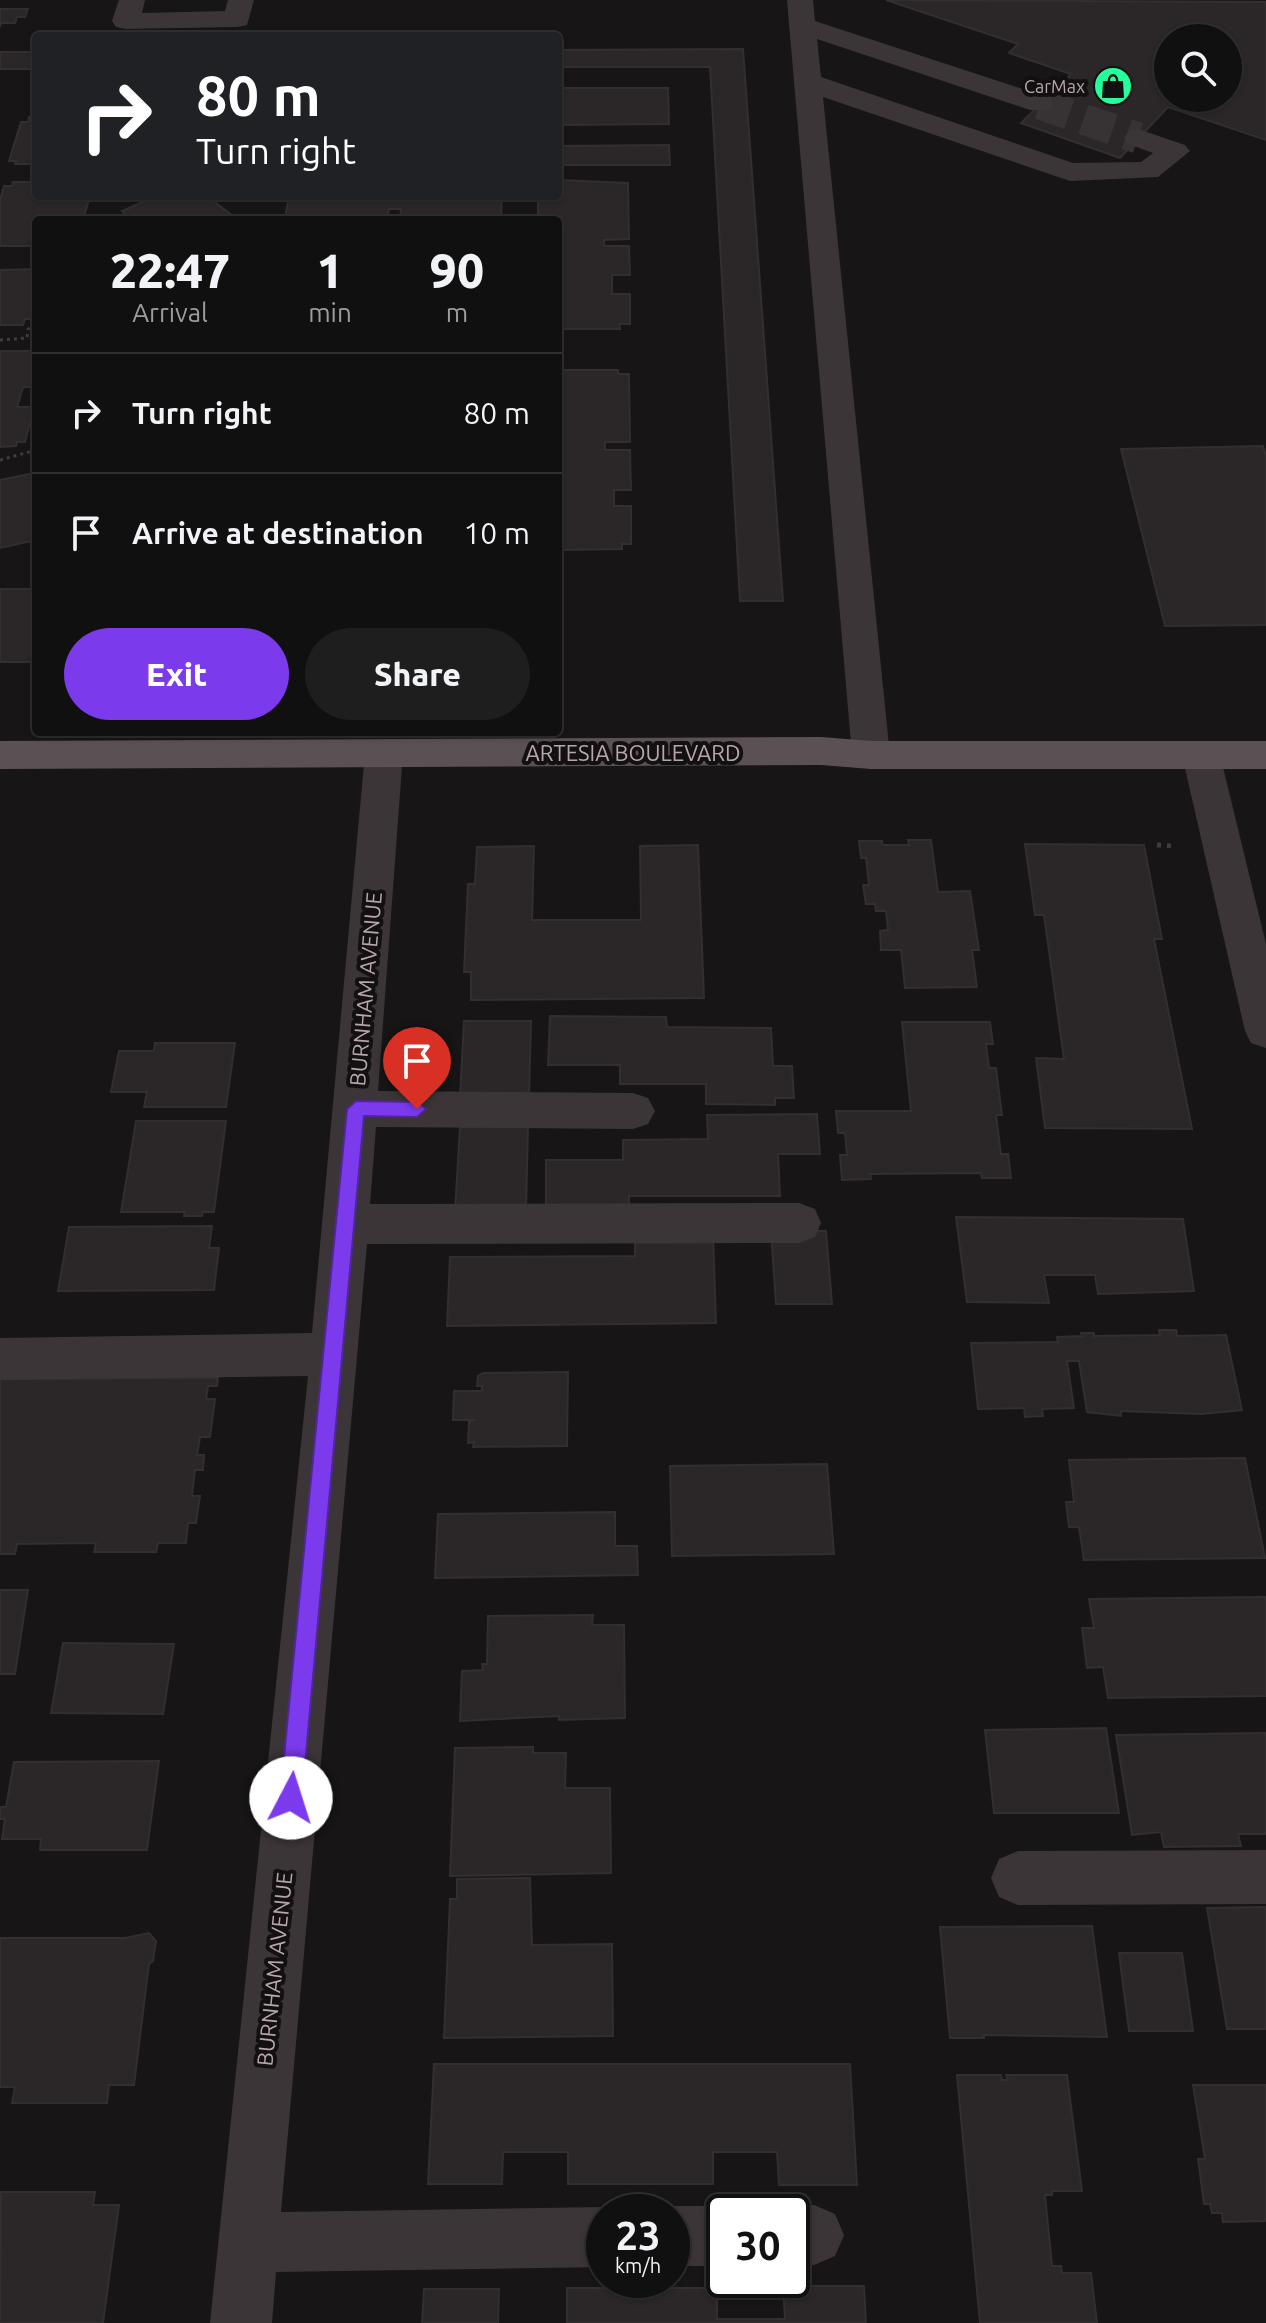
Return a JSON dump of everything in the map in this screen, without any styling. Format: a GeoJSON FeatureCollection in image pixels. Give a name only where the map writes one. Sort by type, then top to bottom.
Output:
{"type":"FeatureCollection","features":[{"type":"Feature","properties":{"kind":"main road","name":"ARTESIA BOULEVARD"},"geometry":{"type":"LineString","coordinates":[[0,755],[821,751],[871,755],[1266,755]]}},
{"type":"Feature","properties":{"kind":"street"},"geometry":{"type":"LineString","coordinates":[[132,0],[126,21],[237,19],[241,0]]}},
{"type":"Feature","properties":{"kind":"street"},"geometry":{"type":"LineString","coordinates":[[871,755],[801,12],[1040,104]]}},
{"type":"Feature","properties":{"kind":"street"},"geometry":{"type":"LineString","coordinates":[[808,82],[1070,172],[1148,171],[1175,151],[1138,138]]}},
{"type":"Feature","properties":{"kind":"street","name":"BURNHAM AVENUE"},"geometry":{"type":"LineString","coordinates":[[241,2323],[346,1224],[384,753]]}},
{"type":"Feature","properties":{"kind":"street"},"geometry":{"type":"LineString","coordinates":[[1201,755],[1266,1031]]}},
{"type":"Feature","properties":{"kind":"street"},"geometry":{"type":"LineString","coordinates":[[356,1109],[633,1111]]}},
{"type":"Feature","properties":{"kind":"street"},"geometry":{"type":"LineString","coordinates":[[346,1224],[799,1223]]}},
{"type":"Feature","properties":{"kind":"street"},"geometry":{"type":"LineString","coordinates":[[0,1359],[334,1354]]}},
{"type":"Feature","properties":{"kind":"street"},"geometry":{"type":"LineString","coordinates":[[1018,1878],[1266,1877]]}},
{"type":"Feature","properties":{"kind":"street"},"geometry":{"type":"LineString","coordinates":[[248,2242],[586,2237]]}},
{"type":"Feature","properties":{"kind":"path"},"geometry":{"type":"LineString","coordinates":[[0,340],[27,338],[28,329],[32,327]]}},
{"type":"Feature","properties":{"kind":"path"},"geometry":{"type":"LineString","coordinates":[[0,460],[32,451]]}},
{"type":"Feature","properties":{"kind":"path"},"geometry":{"type":"LineString","coordinates":[[1157,845],[1174,846]]}},
{"type":"Feature","properties":{"kind":"building","name":"CarMax"},"geometry":{"type":"Polygon","coordinates":[[[886,0],[1266,2],[1266,140],[1183,112],[1242,112],[1242,24],[1154,24],[1154,112],[1163,112],[1120,158],[1021,123],[1071,74],[1009,53],[1018,44],[886,0]]]}},
{"type":"Feature","properties":{"kind":"building"},"geometry":{"type":"Polygon","coordinates":[[[0,9],[28,9],[25,17],[17,17],[15,23],[1,23],[0,27],[0,9]]]}},
{"type":"Feature","properties":{"kind":"building"},"geometry":{"type":"Polygon","coordinates":[[[743,49],[783,601],[740,601],[710,67],[562,67],[562,50],[743,49]]]}},
{"type":"Feature","properties":{"kind":"building"},"geometry":{"type":"Polygon","coordinates":[[[0,52],[32,52],[32,69],[0,69],[0,52]]]}},
{"type":"Feature","properties":{"kind":"building"},"geometry":{"type":"Polygon","coordinates":[[[562,88],[668,88],[669,124],[562,125],[562,88]]]}},
{"type":"Feature","properties":{"kind":"building"},"geometry":{"type":"Polygon","coordinates":[[[32,117],[32,164],[15,164],[16,161],[9,161],[21,122],[28,122],[32,117]]]}},
{"type":"Feature","properties":{"kind":"building"},"geometry":{"type":"Polygon","coordinates":[[[669,145],[670,165],[562,165],[562,146],[669,145]]]}},
{"type":"Feature","properties":{"kind":"building"},"geometry":{"type":"Polygon","coordinates":[[[562,180],[628,183],[629,239],[604,240],[604,246],[629,246],[630,275],[612,275],[612,294],[630,294],[630,324],[619,324],[620,329],[562,329],[562,216],[538,216],[538,200],[562,200],[562,180]]]}},
{"type":"Feature","properties":{"kind":"building"},"geometry":{"type":"Polygon","coordinates":[[[13,182],[32,182],[32,200],[89,200],[84,216],[32,216],[32,246],[0,246],[0,200],[4,186],[12,186],[13,182]]]}},
{"type":"Feature","properties":{"kind":"building"},"geometry":{"type":"Polygon","coordinates":[[[147,200],[212,200],[233,216],[120,216],[125,214],[122,211],[147,200]]]}},
{"type":"Feature","properties":{"kind":"building"},"geometry":{"type":"Polygon","coordinates":[[[288,200],[502,200],[501,216],[400,216],[401,209],[389,209],[388,216],[285,216],[288,200]]]}},
{"type":"Feature","properties":{"kind":"building"},"geometry":{"type":"Polygon","coordinates":[[[32,269],[32,319],[25,319],[23,325],[0,325],[0,270],[32,269]]]}},
{"type":"Feature","properties":{"kind":"building"},"geometry":{"type":"Polygon","coordinates":[[[0,351],[32,351],[32,387],[23,387],[17,407],[32,407],[25,442],[0,447],[0,351]]]}},
{"type":"Feature","properties":{"kind":"building"},"geometry":{"type":"Polygon","coordinates":[[[562,370],[618,370],[618,374],[629,374],[630,442],[605,442],[605,450],[630,450],[631,490],[614,490],[614,506],[631,506],[631,544],[622,544],[622,549],[562,550],[562,370]]]}},
{"type":"Feature","properties":{"kind":"building"},"geometry":{"type":"Polygon","coordinates":[[[1263,446],[1266,456],[1266,625],[1165,626],[1121,449],[1263,446]]]}},
{"type":"Feature","properties":{"kind":"building"},"geometry":{"type":"Polygon","coordinates":[[[32,473],[32,541],[0,548],[0,480],[32,473]]]}},
{"type":"Feature","properties":{"kind":"building"},"geometry":{"type":"Polygon","coordinates":[[[0,589],[32,589],[32,662],[0,662],[0,589]]]}},
{"type":"Feature","properties":{"kind":"building"},"geometry":{"type":"Polygon","coordinates":[[[908,840],[931,840],[938,892],[970,891],[979,950],[972,950],[977,987],[905,988],[901,950],[881,950],[880,931],[888,930],[886,911],[876,911],[875,904],[866,904],[863,885],[869,885],[866,858],[861,858],[859,841],[909,845],[908,840]]]}},
{"type":"Feature","properties":{"kind":"building"},"geometry":{"type":"Polygon","coordinates":[[[1025,844],[1144,845],[1162,939],[1154,939],[1192,1129],[1045,1128],[1036,1058],[1064,1059],[1044,915],[1035,915],[1025,844]]]}},
{"type":"Feature","properties":{"kind":"building"},"geometry":{"type":"Polygon","coordinates":[[[698,845],[704,998],[471,1000],[471,972],[464,972],[468,884],[475,884],[477,847],[534,846],[532,920],[641,920],[640,846],[698,845]]]}},
{"type":"Feature","properties":{"kind":"building"},"geometry":{"type":"Polygon","coordinates":[[[550,1016],[666,1017],[667,1027],[771,1028],[773,1066],[792,1066],[794,1098],[775,1098],[775,1105],[706,1104],[706,1084],[620,1084],[620,1065],[548,1065],[550,1016]]]}},
{"type":"Feature","properties":{"kind":"building"},"geometry":{"type":"Polygon","coordinates":[[[464,1021],[531,1021],[529,1098],[460,1098],[464,1021]]]}},
{"type":"Feature","properties":{"kind":"building"},"geometry":{"type":"Polygon","coordinates":[[[902,1022],[990,1022],[993,1044],[986,1044],[989,1068],[996,1068],[1002,1115],[996,1115],[1001,1154],[1008,1154],[1011,1178],[982,1178],[981,1173],[870,1174],[871,1179],[842,1180],[840,1155],[847,1155],[845,1133],[838,1133],[836,1111],[911,1111],[902,1022]]]}},
{"type":"Feature","properties":{"kind":"building"},"geometry":{"type":"Polygon","coordinates":[[[155,1043],[235,1043],[226,1107],[144,1107],[147,1092],[111,1092],[119,1051],[154,1051],[155,1043]]]}},
{"type":"Feature","properties":{"kind":"building"},"geometry":{"type":"Polygon","coordinates":[[[817,1114],[820,1154],[778,1154],[780,1196],[629,1196],[629,1208],[546,1208],[546,1160],[623,1160],[623,1140],[708,1139],[707,1115],[817,1114]]]}},
{"type":"Feature","properties":{"kind":"building"},"geometry":{"type":"Polygon","coordinates":[[[136,1121],[226,1121],[214,1212],[184,1216],[185,1212],[121,1212],[136,1121]]]}},
{"type":"Feature","properties":{"kind":"building"},"geometry":{"type":"Polygon","coordinates":[[[528,1126],[526,1210],[455,1211],[460,1127],[528,1126]]]}},
{"type":"Feature","properties":{"kind":"building"},"geometry":{"type":"Polygon","coordinates":[[[956,1217],[1183,1219],[1194,1291],[1098,1294],[1095,1275],[1044,1275],[1049,1303],[967,1302],[956,1217]]]}},
{"type":"Feature","properties":{"kind":"building"},"geometry":{"type":"Polygon","coordinates":[[[212,1226],[209,1248],[219,1248],[214,1290],[58,1291],[69,1227],[212,1226]]]}},
{"type":"Feature","properties":{"kind":"building"},"geometry":{"type":"Polygon","coordinates":[[[771,1231],[826,1231],[832,1304],[776,1304],[771,1231]]]}},
{"type":"Feature","properties":{"kind":"building"},"geometry":{"type":"Polygon","coordinates":[[[713,1234],[716,1323],[447,1326],[450,1257],[635,1256],[635,1235],[713,1234]]]}},
{"type":"Feature","properties":{"kind":"building"},"geometry":{"type":"Polygon","coordinates":[[[1159,1330],[1176,1330],[1177,1336],[1226,1335],[1242,1410],[1201,1414],[1121,1411],[1121,1416],[1087,1412],[1079,1361],[1067,1361],[1074,1408],[1042,1409],[1043,1416],[1025,1417],[1024,1408],[978,1409],[971,1343],[1058,1342],[1057,1337],[1082,1336],[1081,1333],[1094,1333],[1094,1336],[1160,1335],[1159,1330]]]}},
{"type":"Feature","properties":{"kind":"building"},"geometry":{"type":"Polygon","coordinates":[[[568,1372],[567,1446],[473,1447],[474,1442],[468,1443],[469,1422],[475,1420],[453,1420],[454,1391],[482,1391],[482,1386],[477,1386],[478,1376],[483,1373],[568,1372]]]}},
{"type":"Feature","properties":{"kind":"building"},"geometry":{"type":"Polygon","coordinates":[[[218,1378],[217,1386],[208,1386],[206,1399],[215,1399],[210,1437],[200,1437],[197,1455],[204,1455],[203,1470],[195,1470],[192,1496],[200,1496],[196,1523],[188,1523],[186,1543],[158,1543],[156,1552],[94,1552],[96,1543],[17,1544],[15,1554],[0,1554],[0,1379],[218,1378]]]}},
{"type":"Feature","properties":{"kind":"building"},"geometry":{"type":"Polygon","coordinates":[[[1245,1458],[1265,1558],[1084,1560],[1079,1527],[1069,1527],[1066,1502],[1074,1502],[1069,1460],[1245,1458]]]}},
{"type":"Feature","properties":{"kind":"building"},"geometry":{"type":"Polygon","coordinates":[[[827,1464],[834,1554],[672,1556],[670,1466],[827,1464]]]}},
{"type":"Feature","properties":{"kind":"building"},"geometry":{"type":"Polygon","coordinates":[[[615,1512],[615,1546],[637,1546],[638,1575],[435,1578],[438,1514],[615,1512]]]}},
{"type":"Feature","properties":{"kind":"building"},"geometry":{"type":"Polygon","coordinates":[[[0,1590],[28,1590],[15,1674],[0,1674],[0,1590]]]}},
{"type":"Feature","properties":{"kind":"building"},"geometry":{"type":"Polygon","coordinates":[[[1266,1597],[1266,1696],[1108,1698],[1103,1667],[1087,1668],[1082,1628],[1094,1628],[1089,1599],[1266,1597]]]}},
{"type":"Feature","properties":{"kind":"building"},"geometry":{"type":"Polygon","coordinates":[[[593,1615],[592,1625],[624,1625],[625,1718],[559,1720],[559,1716],[460,1721],[462,1671],[483,1670],[482,1664],[487,1664],[488,1616],[593,1615]]]}},
{"type":"Feature","properties":{"kind":"building"},"geometry":{"type":"Polygon","coordinates":[[[63,1643],[174,1644],[163,1714],[51,1713],[63,1643]]]}},
{"type":"Feature","properties":{"kind":"building"},"geometry":{"type":"Polygon","coordinates":[[[1106,1728],[1119,1813],[994,1813],[985,1730],[1106,1728]]]}},
{"type":"Feature","properties":{"kind":"building"},"geometry":{"type":"Polygon","coordinates":[[[1266,1733],[1266,1834],[1238,1834],[1241,1846],[1164,1847],[1161,1832],[1132,1835],[1116,1735],[1266,1733]]]}},
{"type":"Feature","properties":{"kind":"building"},"geometry":{"type":"Polygon","coordinates":[[[533,1747],[533,1753],[566,1753],[565,1788],[610,1788],[611,1873],[450,1876],[455,1748],[533,1747]]]}},
{"type":"Feature","properties":{"kind":"building"},"geometry":{"type":"Polygon","coordinates":[[[159,1761],[147,1850],[40,1850],[41,1839],[2,1839],[5,1819],[0,1819],[0,1813],[1,1807],[6,1807],[14,1762],[159,1761]]]}},
{"type":"Feature","properties":{"kind":"building"},"geometry":{"type":"Polygon","coordinates":[[[530,1878],[532,1945],[612,1944],[613,2036],[444,2038],[450,1899],[457,1899],[457,1879],[530,1878]]]}},
{"type":"Feature","properties":{"kind":"building"},"geometry":{"type":"Polygon","coordinates":[[[1266,1907],[1266,2029],[1227,2029],[1207,1908],[1266,1907]]]}},
{"type":"Feature","properties":{"kind":"building"},"geometry":{"type":"Polygon","coordinates":[[[1092,1926],[1107,2037],[984,2035],[984,2038],[950,2038],[940,1927],[1092,1926]]]}},
{"type":"Feature","properties":{"kind":"building"},"geometry":{"type":"Polygon","coordinates":[[[149,1933],[156,1941],[153,1961],[149,1964],[134,2085],[109,2085],[107,2103],[12,2103],[15,2087],[0,2087],[0,1938],[125,1938],[149,1933]]]}},
{"type":"Feature","properties":{"kind":"building"},"geometry":{"type":"Polygon","coordinates":[[[1119,1953],[1182,1953],[1193,2031],[1129,2031],[1119,1953]]]}},
{"type":"Feature","properties":{"kind":"building"},"geometry":{"type":"Polygon","coordinates":[[[434,2064],[850,2064],[857,2185],[779,2185],[777,2152],[713,2152],[713,2184],[568,2184],[568,2152],[503,2152],[502,2184],[428,2184],[434,2064]]]}},
{"type":"Feature","properties":{"kind":"building"},"geometry":{"type":"Polygon","coordinates":[[[957,2075],[1001,2075],[1002,2080],[1008,2080],[1006,2075],[1067,2075],[1082,2191],[1052,2191],[1052,2195],[1045,2195],[1052,2266],[1061,2266],[1062,2273],[1091,2273],[1097,2323],[980,2323],[957,2075]]]}},
{"type":"Feature","properties":{"kind":"building"},"geometry":{"type":"Polygon","coordinates":[[[1193,2085],[1266,2085],[1266,2221],[1223,2222],[1222,2213],[1212,2213],[1210,2204],[1204,2204],[1198,2159],[1205,2159],[1193,2085]]]}},
{"type":"Feature","properties":{"kind":"building"},"geometry":{"type":"Polygon","coordinates":[[[1,2192],[95,2192],[93,2205],[119,2205],[103,2323],[0,2323],[1,2192]]]}},
{"type":"Feature","properties":{"kind":"building"},"geometry":{"type":"Polygon","coordinates":[[[810,2286],[864,2286],[866,2323],[567,2323],[567,2288],[586,2288],[586,2298],[690,2298],[690,2288],[706,2288],[706,2298],[717,2298],[717,2319],[785,2319],[784,2298],[810,2298],[810,2286]]]}},
{"type":"Feature","properties":{"kind":"building"},"geometry":{"type":"Polygon","coordinates":[[[424,2289],[499,2289],[498,2323],[422,2323],[424,2289]]]}},
{"type":"Feature","properties":{"kind":"tunnel"},"geometry":{"type":"LineString","coordinates":[[1040,104],[1138,138]]}},
{"type":"Feature","properties":{"kind":"place","name":"CarMax"},"geometry":{"type":"Point","coordinates":[1113,86]}},
{"type":"Feature","properties":{"kind":"route"},"geometry":{"type":"LineString","coordinates":[[291,1798],[356,1109],[417,1109]]}}]}
